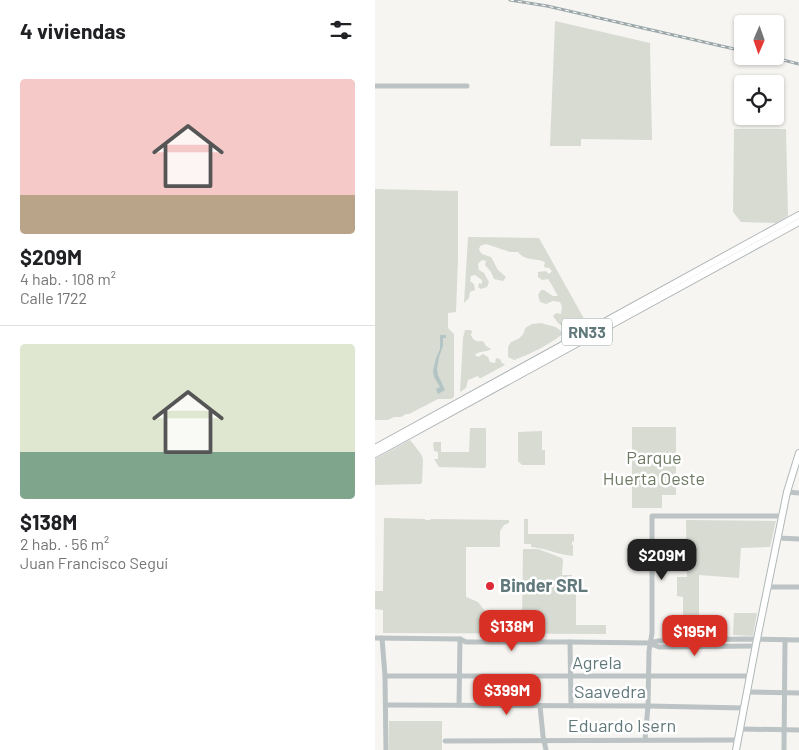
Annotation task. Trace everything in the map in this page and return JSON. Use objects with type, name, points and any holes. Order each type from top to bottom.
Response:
[{"type":"main road","name":"RN33","points":[[375,448],[799,215]]},
{"type":"main road","name":"RN33","points":[[375,454],[799,222]]},
{"type":"main road","points":[[736,750],[787,492],[799,453]]},
{"type":"street","points":[[375,86],[467,86]]},
{"type":"street","points":[[787,492],[799,492]]},
{"type":"street","points":[[645,740],[649,651],[652,634],[652,516],[782,516]]},
{"type":"street","points":[[778,538],[799,539]]},
{"type":"street","points":[[768,586],[799,586]]},
{"type":"street","points":[[375,638],[460,639],[466,642],[650,643],[658,641],[756,643],[799,640]]},
{"type":"street","points":[[382,638],[385,676],[386,750]]},
{"type":"street","points":[[459,705],[460,639]]},
{"type":"street","points":[[784,750],[785,640]]},
{"type":"street","points":[[570,642],[571,706]]},
{"type":"street","name":"Agrela","points":[[385,676],[750,676]]},
{"type":"street","points":[[747,692],[799,692]]},
{"type":"street","name":"Saavedra","points":[[385,705],[744,708]]},
{"type":"street","points":[[541,706],[546,750]]},
{"type":"street","points":[[740,729],[799,730]]},
{"type":"street","name":"Eduardo Isern","points":[[445,741],[738,740]]},
{"type":"green space","points":[[555,21],[650,43],[652,140],[581,139],[581,146],[550,146]]},
{"type":"green space","points":[[734,129],[786,129],[788,216],[776,223],[741,222],[733,212]]},
{"type":"green space","points":[[375,189],[458,191],[456,312],[448,313],[448,328],[454,334],[454,397],[451,399],[438,399],[409,414],[388,420],[375,420]]},
{"type":"green space","points":[[468,237],[539,238],[587,324],[578,329],[576,324],[579,321],[576,318],[572,319],[570,325],[564,327],[553,316],[556,313],[561,314],[562,307],[560,302],[553,301],[546,304],[540,302],[538,295],[541,290],[553,296],[558,296],[548,279],[542,280],[538,277],[538,272],[546,271],[549,274],[552,271],[544,267],[545,262],[523,257],[518,252],[510,252],[486,244],[480,246],[479,250],[482,254],[491,257],[498,270],[506,277],[503,281],[494,279],[485,265],[486,261],[482,260],[478,264],[479,270],[484,273],[489,282],[487,287],[481,289],[478,287],[479,283],[482,284],[482,280],[475,275],[471,276],[470,281],[474,284],[475,290],[470,292],[469,298],[464,303]]},
{"type":"green space","points":[[541,323],[556,327],[563,334],[520,358],[514,360],[508,357],[508,347],[511,342],[522,336],[525,328],[532,324]]},
{"type":"green space","points":[[465,330],[472,331],[471,335],[474,340],[483,341],[491,349],[475,355],[478,357],[483,354],[488,357],[490,362],[495,363],[496,358],[500,359],[505,365],[481,378],[478,376],[468,380],[466,388],[460,392],[463,338]]},
{"type":"green space","name":"Parque Huerta Oeste","points":[[632,427],[676,427],[676,495],[662,495],[662,508],[632,508]]},
{"type":"green space","points":[[470,428],[486,428],[485,468],[439,467],[434,459],[438,459],[438,452],[434,451],[433,443],[441,442],[441,452],[469,452]]},
{"type":"green space","points":[[542,431],[542,450],[545,450],[545,465],[522,465],[518,461],[518,432]]},
{"type":"green space","points":[[410,440],[423,459],[422,483],[375,485],[375,459]]},
{"type":"green space","points":[[384,518],[509,520],[509,523],[504,525],[500,531],[500,547],[466,547],[466,597],[478,602],[496,629],[503,631],[510,626],[510,622],[522,623],[523,549],[538,549],[562,558],[562,575],[572,575],[573,587],[576,587],[576,625],[606,625],[606,634],[383,633],[383,610],[375,609],[375,591],[383,591]]},
{"type":"green space","points":[[524,519],[528,519],[528,534],[574,534],[574,541],[572,542],[573,556],[531,547],[531,544],[524,544]]},
{"type":"green space","points":[[686,520],[776,521],[770,547],[741,548],[739,578],[699,575],[699,635],[683,635],[683,597],[677,596],[677,577],[687,577]]},
{"type":"green space","points":[[734,613],[757,613],[753,636],[733,635]]},
{"type":"green space","points":[[389,721],[442,721],[442,750],[389,750]]},
{"type":"shaded area","points":[[440,335],[446,335],[446,338],[443,338],[443,346],[437,369],[445,390],[438,394],[436,389],[440,387],[433,371],[440,349]]},
{"type":"railway","points":[[510,0],[547,6],[734,49]]},
{"type":"railway","points":[[784,60],[799,64]]},
{"type":"place","name":"Binder SRL","points":[[490,586]]}]
